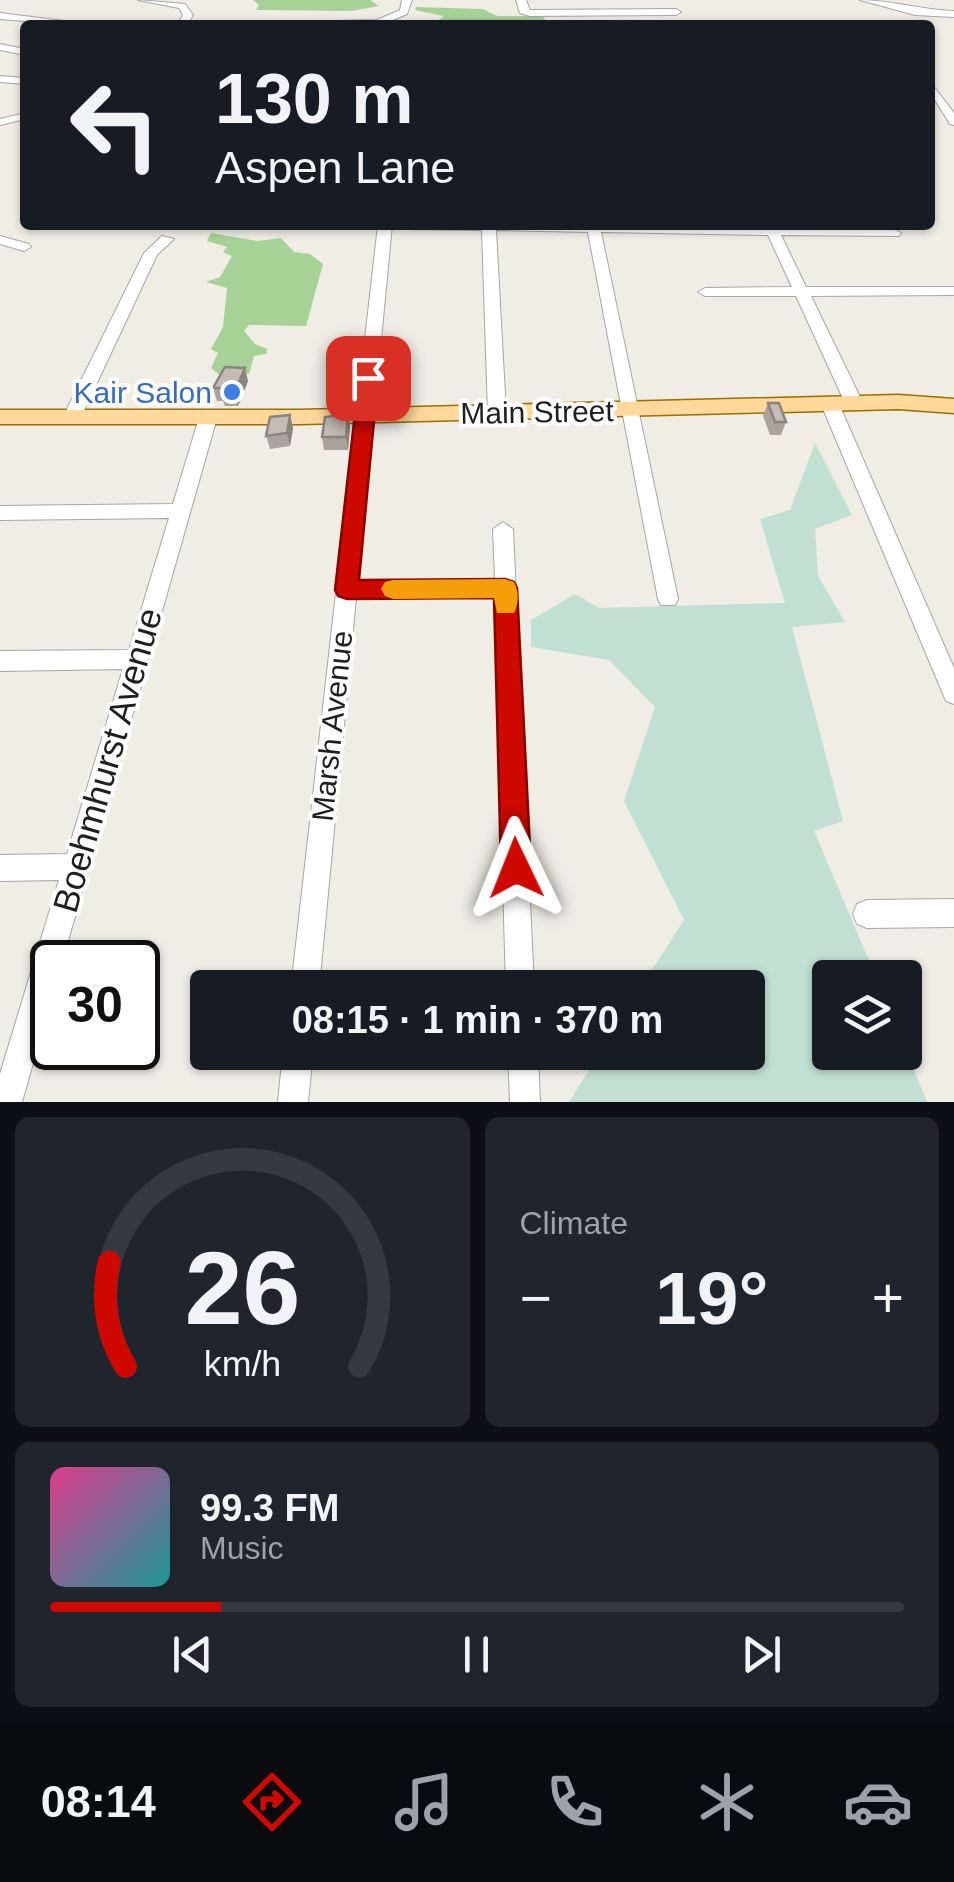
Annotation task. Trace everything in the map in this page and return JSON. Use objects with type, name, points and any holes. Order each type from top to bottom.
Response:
[{"type":"main road","name":"Main Street","points":[[0,417],[364,416],[854,403],[954,406]]},
{"type":"street","points":[[142,0],[182,6],[188,14],[185,20]]},
{"type":"street","points":[[390,20],[404,12],[406,0]]},
{"type":"street","points":[[521,0],[526,12],[680,16],[668,0]]},
{"type":"street","points":[[590,0],[594,13]]},
{"type":"street","points":[[865,0],[915,12],[954,14]]},
{"type":"street","points":[[0,16],[32,20]]},
{"type":"street","points":[[935,95],[954,125]]},
{"type":"street","name":"Marsh Avenue","points":[[307,970],[384,230]]},
{"type":"street","points":[[489,230],[497,412]]},
{"type":"street","points":[[594,230],[668,599]]},
{"type":"street","points":[[782,230],[800,292],[854,403]]},
{"type":"street","points":[[72,417],[151,254],[167,238]]},
{"type":"street","points":[[0,240],[24,247]]},
{"type":"street","points":[[705,292],[954,292]]},
{"type":"street","points":[[830,404],[954,694]]},
{"type":"street","name":"Boehmhurst Avenue","points":[[7,1102],[208,418]]},
{"type":"street","points":[[0,513],[179,512]]},
{"type":"street","points":[[503,529],[519,970]]},
{"type":"street","points":[[347,590],[505,588]]},
{"type":"street","points":[[0,661],[136,659]]},
{"type":"street","points":[[0,868],[75,867]]},
{"type":"street","points":[[867,914],[954,913]]},
{"type":"street","points":[[293,1102],[296,1070]]},
{"type":"street","points":[[523,1070],[524,1102]]},
{"type":"green space","points":[[253,0],[370,0],[379,6],[351,11],[256,10],[259,5]]},
{"type":"green space","points":[[483,9],[497,16],[543,16],[545,20],[439,20],[444,16],[415,10]]},
{"type":"green space","points":[[211,233],[257,241],[281,238],[294,252],[310,254],[323,264],[306,326],[249,325],[244,331],[255,344],[267,349],[266,354],[254,356],[249,374],[222,377],[211,368],[218,353],[211,349],[223,327],[227,288],[206,282],[220,277],[232,256],[223,252],[227,247],[207,241]]},
{"type":"green space","points":[[815,443],[852,515],[815,529],[818,576],[845,622],[792,627],[843,821],[814,831],[869,960],[812,960],[812,1070],[914,1070],[927,1102],[569,1102],[589,1070],[765,1070],[765,970],[652,970],[684,920],[624,801],[655,707],[609,660],[531,647],[531,620],[575,594],[599,608],[785,603],[760,519],[790,510]]},
{"type":"building","points":[[225,367],[245,368],[234,393],[221,393],[223,388],[213,388]]},
{"type":"building","points":[[768,403],[779,403],[786,422],[775,422]]},
{"type":"building","points":[[348,414],[346,437],[322,437],[325,417]]},
{"type":"building","points":[[290,415],[287,433],[266,436],[270,417]]},
{"type":"slow traffic","points":[[393,589],[505,588],[506,606]]},
{"type":"place","name":"Kair Salon","points":[[232,392]]},
{"type":"route","points":[[368,378],[347,590],[505,588],[516,868]]}]
